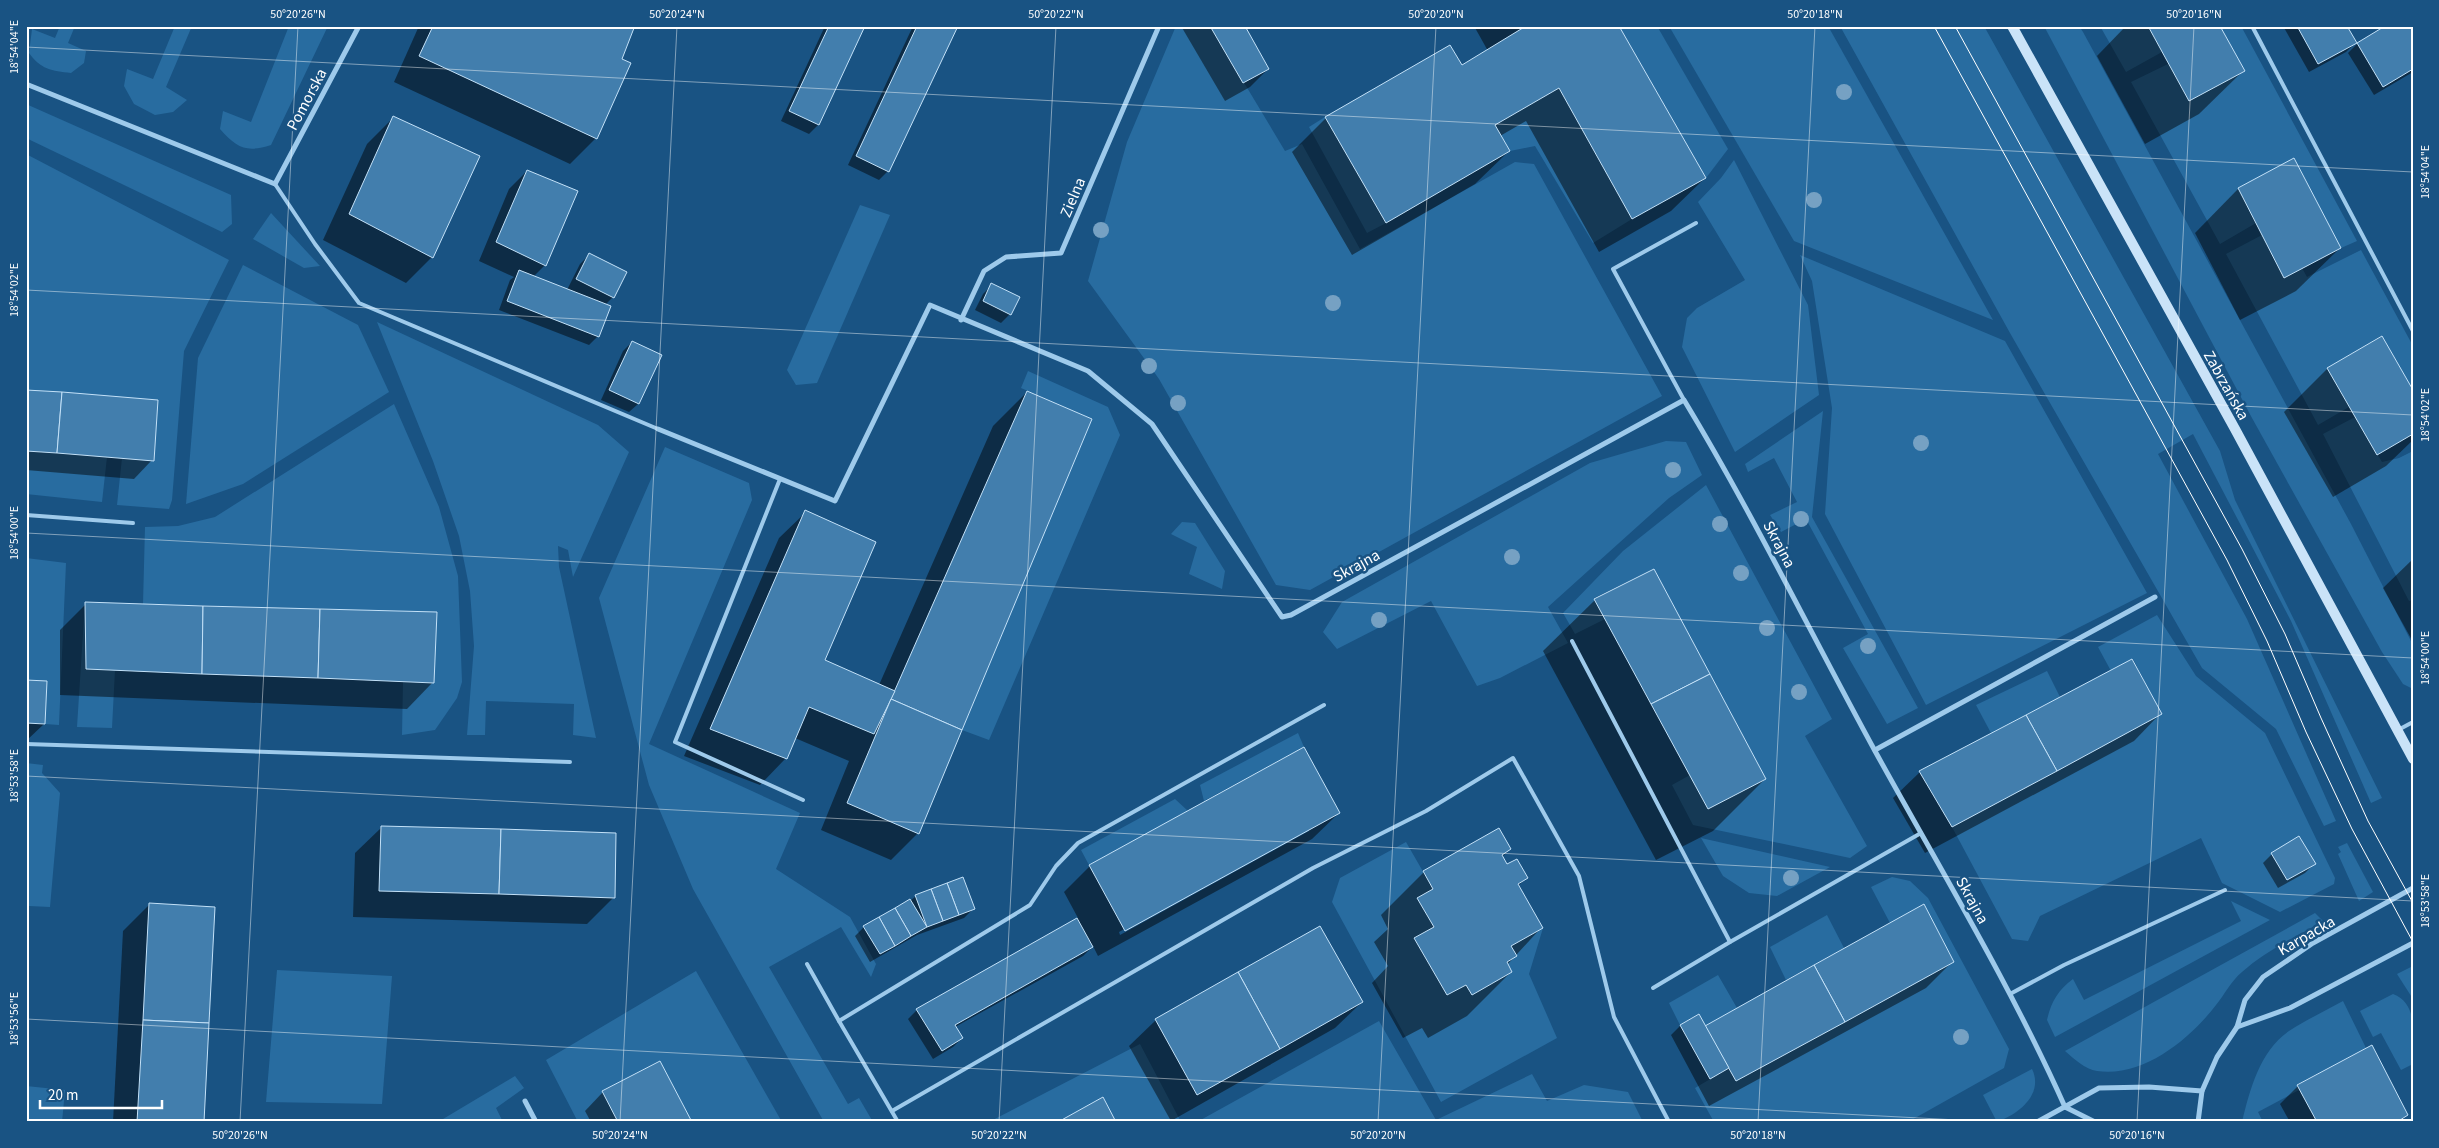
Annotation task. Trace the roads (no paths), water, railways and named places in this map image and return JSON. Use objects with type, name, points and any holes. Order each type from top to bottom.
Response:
[{"type":"main road","name":"Zabrzańska","points":[[2012,26],[2413,760]]},
{"type":"street","name":"Pomorska","points":[[275,184],[359,26]]},
{"type":"street","name":"Zielna","points":[[961,320],[984,271],[1006,256],[1061,253],[1159,26]]},
{"type":"street","points":[[26,84],[275,184]]},
{"type":"street","points":[[658,429],[835,501],[930,305],[961,320]]},
{"type":"street","name":"Skrajna","points":[[961,320],[1088,371],[1152,424],[1282,617],[1291,615],[1684,400],[1725,468],[1875,750],[2010,994],[2064,1107]]},
{"type":"street","points":[[1875,750],[2155,597]]},
{"type":"street","name":"Karpacka","points":[[2198,1122],[2202,1091],[2217,1057],[2237,1027],[2245,1000],[2263,977],[2313,943],[2413,888]]},
{"type":"street","points":[[2237,1027],[2290,1008],[2413,943]]},
{"type":"street","points":[[2038,1122],[2099,1088],[2149,1087],[2202,1091]]},
{"type":"street","points":[[525,1101],[536,1122]]},
{"type":"street","points":[[2064,1107],[2095,1122]]},
{"type":"lane","points":[[2252,26],[2413,331]]},
{"type":"lane","points":[[275,184],[315,244],[359,303],[658,429]]},
{"type":"lane","points":[[1684,400],[1613,269],[1696,223]]},
{"type":"lane","points":[[780,478],[675,742],[803,800]]},
{"type":"lane","points":[[26,515],[133,523]]},
{"type":"lane","points":[[1572,641],[1730,942]]},
{"type":"lane","points":[[839,1021],[1030,905],[1056,866],[1078,843],[1324,705]]},
{"type":"lane","points":[[2398,730],[2413,722]]},
{"type":"lane","points":[[26,744],[570,762]]},
{"type":"lane","points":[[892,1111],[1313,868],[1426,811],[1513,758],[1579,876],[1614,1017],[1669,1122]]},
{"type":"lane","points":[[1653,988],[1921,833]]},
{"type":"lane","points":[[2010,994],[2064,965],[2226,890]]},
{"type":"lane","points":[[807,964],[898,1122]]},
{"type":"tram line","points":[[1934,26],[2227,560],[2267,641],[2306,732],[2352,829],[2413,942]]},
{"type":"tram line","points":[[1955,26],[2242,549],[2285,634],[2368,821],[2413,903]]}]
